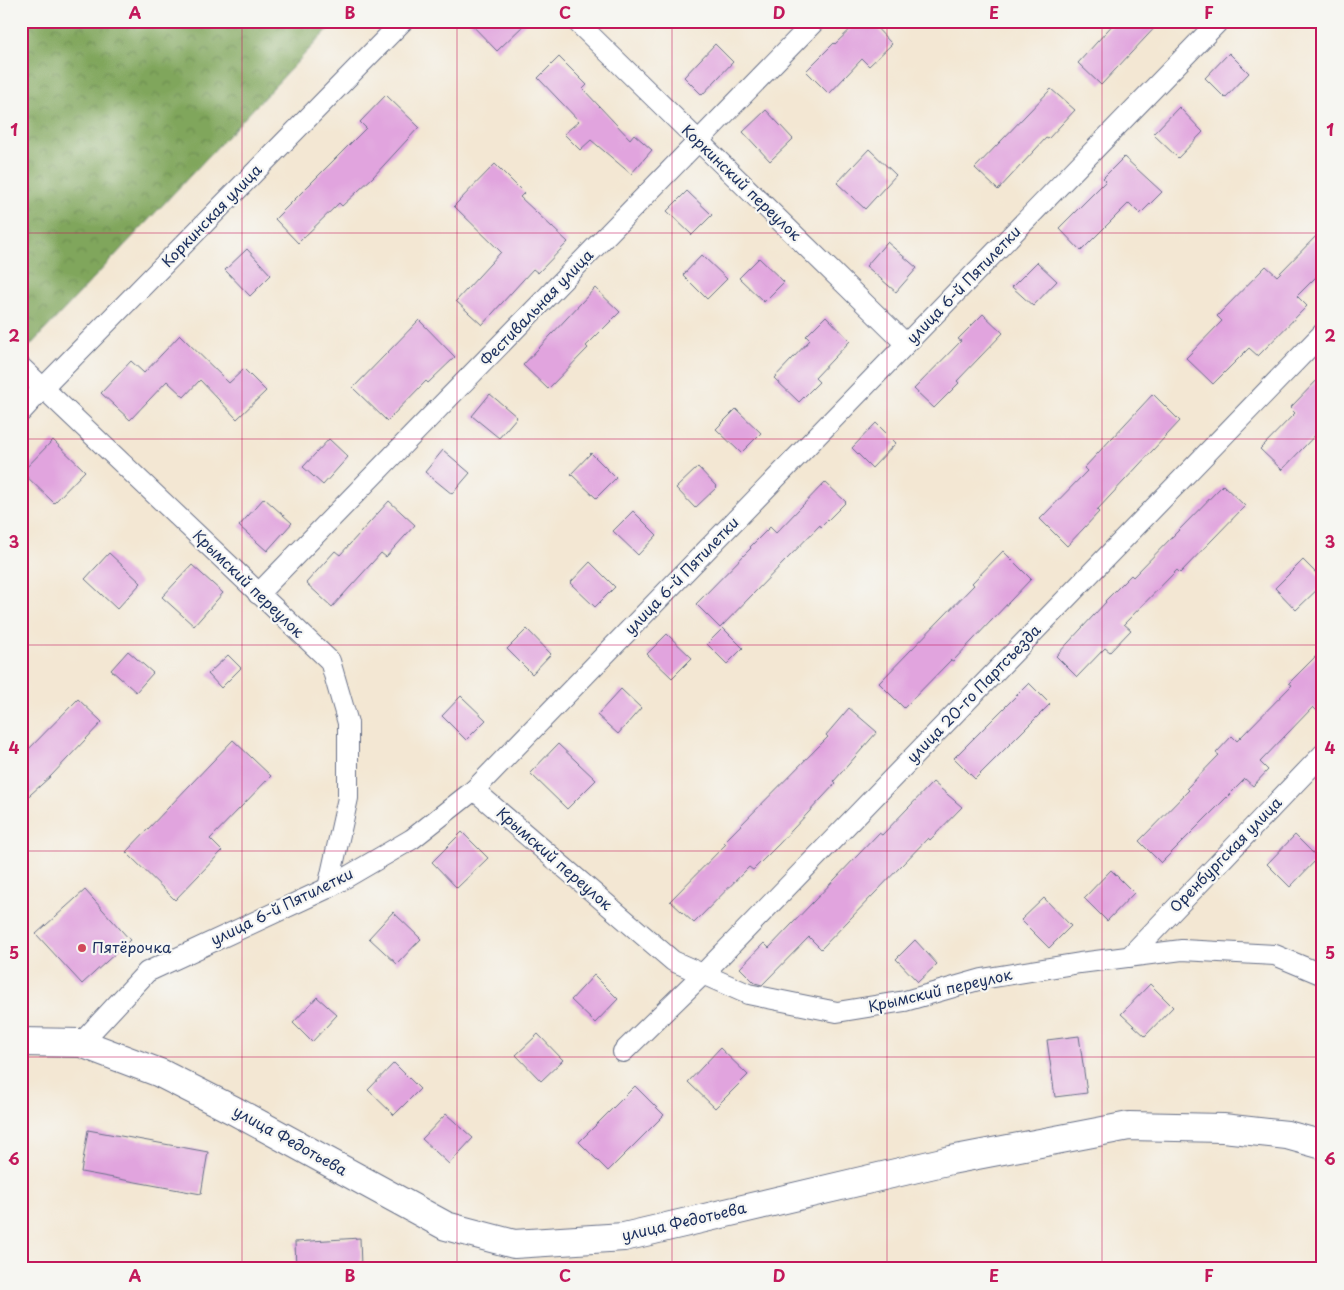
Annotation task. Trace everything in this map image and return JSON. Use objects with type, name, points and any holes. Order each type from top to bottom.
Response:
[{"type":"main road","name":"улица Федотьева","points":[[21,1042],[81,1043],[168,1077],[234,1110],[446,1226],[514,1244],[624,1237],[950,1160],[1129,1126],[1222,1128],[1287,1135],[1323,1145]]},
{"type":"street","name":"Коркинская улица","points":[[21,412],[403,21]]},
{"type":"street","name":"Коркинский переулок","points":[[576,21],[906,344]]},
{"type":"street","name":"Фестивальная улица","points":[[258,594],[815,21]]},
{"type":"street","name":"улица 6-й Пятилетки","points":[[81,1043],[147,972],[328,888],[412,839],[474,790],[1219,21]]},
{"type":"street","name":"улица 20-го Партсъезда","points":[[623,1052],[703,974],[1323,333]]},
{"type":"street","name":"Крымский переулок","points":[[21,367],[330,662],[348,723],[348,798],[328,888]]},
{"type":"street","name":"Оренбургская улица","points":[[1129,957],[1323,754]]},
{"type":"street","name":"Крымский переулок","points":[[474,790],[673,961],[748,994],[837,1012],[905,1001],[982,979],[1182,950],[1275,955],[1323,975]]},
{"type":"green space","points":[[21,21],[336,21],[26,350],[21,346]]},
{"type":"building","points":[[468,21],[528,21],[497,51]]},
{"type":"building","points":[[859,21],[870,21],[892,44],[869,66],[862,59],[829,94],[806,71]]},
{"type":"building","points":[[1116,21],[1161,21],[1101,85],[1078,63]]},
{"type":"building","points":[[715,44],[733,62],[702,95],[684,77]]},
{"type":"building","points":[[1229,53],[1249,73],[1225,98],[1205,78]]},
{"type":"building","points":[[559,57],[587,85],[583,89],[630,139],[634,134],[652,150],[631,174],[591,140],[580,150],[564,134],[579,121],[538,78]]},
{"type":"building","points":[[1051,89],[1075,110],[998,190],[975,168]]},
{"type":"building","points":[[386,95],[419,127],[373,177],[342,206],[339,203],[298,243],[275,219],[366,128],[360,122]]},
{"type":"building","points":[[1179,107],[1203,132],[1178,158],[1153,134]]},
{"type":"building","points":[[766,110],[793,139],[770,161],[743,132]]},
{"type":"building","points":[[869,149],[896,175],[865,209],[837,183]]},
{"type":"building","points":[[1124,157],[1162,192],[1140,214],[1129,203],[1081,251],[1059,228],[1106,181],[1103,178]]},
{"type":"building","points":[[495,164],[524,193],[520,197],[568,242],[538,273],[533,269],[482,325],[456,301],[501,252],[454,206]]},
{"type":"building","points":[[687,191],[712,215],[692,235],[667,211]]},
{"type":"building","points":[[1323,229],[1323,270],[1297,296],[1307,306],[1258,356],[1249,348],[1213,384],[1186,358],[1222,321],[1217,316],[1266,266],[1277,276]]},
{"type":"building","points":[[887,242],[917,268],[896,292],[866,266]]},
{"type":"building","points":[[247,249],[271,275],[250,296],[225,270]]},
{"type":"building","points":[[702,255],[727,279],[707,299],[683,275]]},
{"type":"building","points":[[759,258],[784,282],[764,302],[739,278]]},
{"type":"building","points":[[1037,262],[1057,281],[1033,306],[1012,287]]},
{"type":"building","points":[[595,288],[620,312],[586,346],[588,348],[548,389],[523,365]]},
{"type":"building","points":[[983,314],[1003,333],[934,408],[914,389],[961,341],[958,339]]},
{"type":"building","points":[[826,316],[850,341],[815,378],[819,382],[799,402],[774,378],[810,340],[806,336]]},
{"type":"building","points":[[419,320],[455,357],[428,383],[426,381],[387,421],[353,388]]},
{"type":"building","points":[[180,335],[229,383],[244,369],[266,391],[237,419],[200,380],[184,397],[167,381],[130,420],[101,393],[131,361],[144,373]]},
{"type":"building","points":[[1323,374],[1323,427],[1282,470],[1260,449],[1295,413],[1290,408]]},
{"type":"building","points":[[490,394],[517,417],[499,438],[472,416]]},
{"type":"building","points":[[1153,394],[1180,421],[1097,510],[1099,512],[1067,546],[1040,519],[1087,471],[1084,468]]},
{"type":"building","points":[[736,409],[761,433],[741,453],[716,429]]},
{"type":"building","points":[[876,423],[896,443],[872,468],[852,448]]},
{"type":"building","points":[[329,439],[348,457],[323,485],[303,467]]},
{"type":"building","points":[[53,440],[85,471],[54,503],[22,472]]},
{"type":"building","points":[[443,450],[470,473],[452,494],[425,472]]},
{"type":"building","points":[[591,453],[616,478],[596,498],[571,474]]},
{"type":"building","points":[[698,467],[717,487],[695,508],[676,488]]},
{"type":"building","points":[[825,482],[846,502],[821,527],[820,525],[720,628],[696,604],[770,527],[776,533]]},
{"type":"building","points":[[1223,485],[1245,506],[1180,573],[1177,570],[1124,624],[1131,630],[1110,652],[1105,648],[1077,677],[1056,656],[1105,601],[1131,575],[1133,577]]},
{"type":"building","points":[[264,498],[292,523],[267,551],[239,526]]},
{"type":"building","points":[[389,501],[415,525],[386,557],[381,553],[332,607],[306,583],[335,551],[340,555]]},
{"type":"building","points":[[633,511],[657,535],[638,555],[613,531]]},
{"type":"building","points":[[1003,551],[1031,579],[953,661],[951,660],[904,708],[879,683],[974,585],[972,583]]},
{"type":"building","points":[[109,553],[141,583],[117,609],[85,579]]},
{"type":"building","points":[[1303,560],[1323,580],[1323,584],[1296,610],[1275,588]]},
{"type":"building","points":[[590,562],[615,587],[595,607],[570,583]]},
{"type":"building","points":[[192,565],[223,593],[194,626],[162,597]]},
{"type":"building","points":[[723,628],[743,648],[727,664],[707,644]]},
{"type":"building","points":[[527,629],[551,654],[532,674],[507,649]]},
{"type":"building","points":[[667,634],[692,658],[672,678],[647,654]]},
{"type":"building","points":[[1323,649],[1323,717],[1313,707],[1260,762],[1268,770],[1253,786],[1245,779],[1161,863],[1139,841],[1189,790],[1187,788],[1219,755],[1216,753],[1232,736],[1237,741],[1292,685],[1289,683]]},
{"type":"building","points":[[128,651],[153,673],[136,692],[111,670]]},
{"type":"building","points":[[228,655],[241,668],[221,688],[208,674]]},
{"type":"building","points":[[1029,683],[1050,704],[975,779],[954,758]]},
{"type":"building","points":[[621,689],[641,708],[618,734],[597,715]]},
{"type":"building","points":[[461,696],[486,720],[466,740],[442,716]]},
{"type":"building","points":[[78,699],[102,722],[51,776],[21,803],[21,757]]},
{"type":"building","points":[[849,708],[877,732],[834,781],[836,783],[779,844],[753,870],[749,867],[694,923],[670,901],[726,844],[724,842],[828,737],[826,735]]},
{"type":"building","points":[[233,740],[271,776],[210,839],[222,851],[175,900],[126,852]]},
{"type":"building","points":[[558,744],[596,780],[567,809],[530,773]]},
{"type":"building","points":[[933,782],[962,807],[930,840],[928,838],[821,949],[809,937],[762,985],[755,983],[740,968],[764,943],[769,948],[879,833],[882,835]]},
{"type":"building","points":[[462,832],[488,858],[457,888],[432,862]]},
{"type":"building","points":[[1295,835],[1318,858],[1290,887],[1267,864]]},
{"type":"building","points":[[1111,870],[1134,893],[1107,921],[1084,898]]},
{"type":"building","points":[[85,890],[130,940],[82,984],[36,934]]},
{"type":"building","points":[[1044,898],[1071,926],[1049,948],[1021,920]]},
{"type":"building","points":[[393,912],[421,939],[397,964],[369,938]]},
{"type":"building","points":[[915,940],[937,964],[918,982],[896,959]]},
{"type":"building","points":[[594,975],[618,999],[595,1023],[571,1000]]},
{"type":"building","points":[[1150,984],[1173,1007],[1145,1036],[1121,1014]]},
{"type":"building","points":[[317,997],[337,1015],[312,1042],[293,1023]]},
{"type":"building","points":[[538,1034],[563,1060],[541,1081],[516,1055]]},
{"type":"building","points":[[1079,1036],[1087,1093],[1055,1097],[1047,1040]]},
{"type":"building","points":[[720,1048],[748,1075],[715,1108],[688,1082]]},
{"type":"building","points":[[394,1063],[420,1089],[394,1115],[368,1090]]},
{"type":"building","points":[[635,1086],[664,1115],[608,1171],[579,1142]]},
{"type":"building","points":[[446,1114],[473,1138],[449,1164],[422,1139]]},
{"type":"building","points":[[88,1130],[208,1152],[201,1194],[81,1172]]},
{"type":"building","points":[[360,1238],[361,1267],[296,1269],[295,1242]]},
{"type":"place","name":"Пятёрочка","points":[[82,948]]}]
